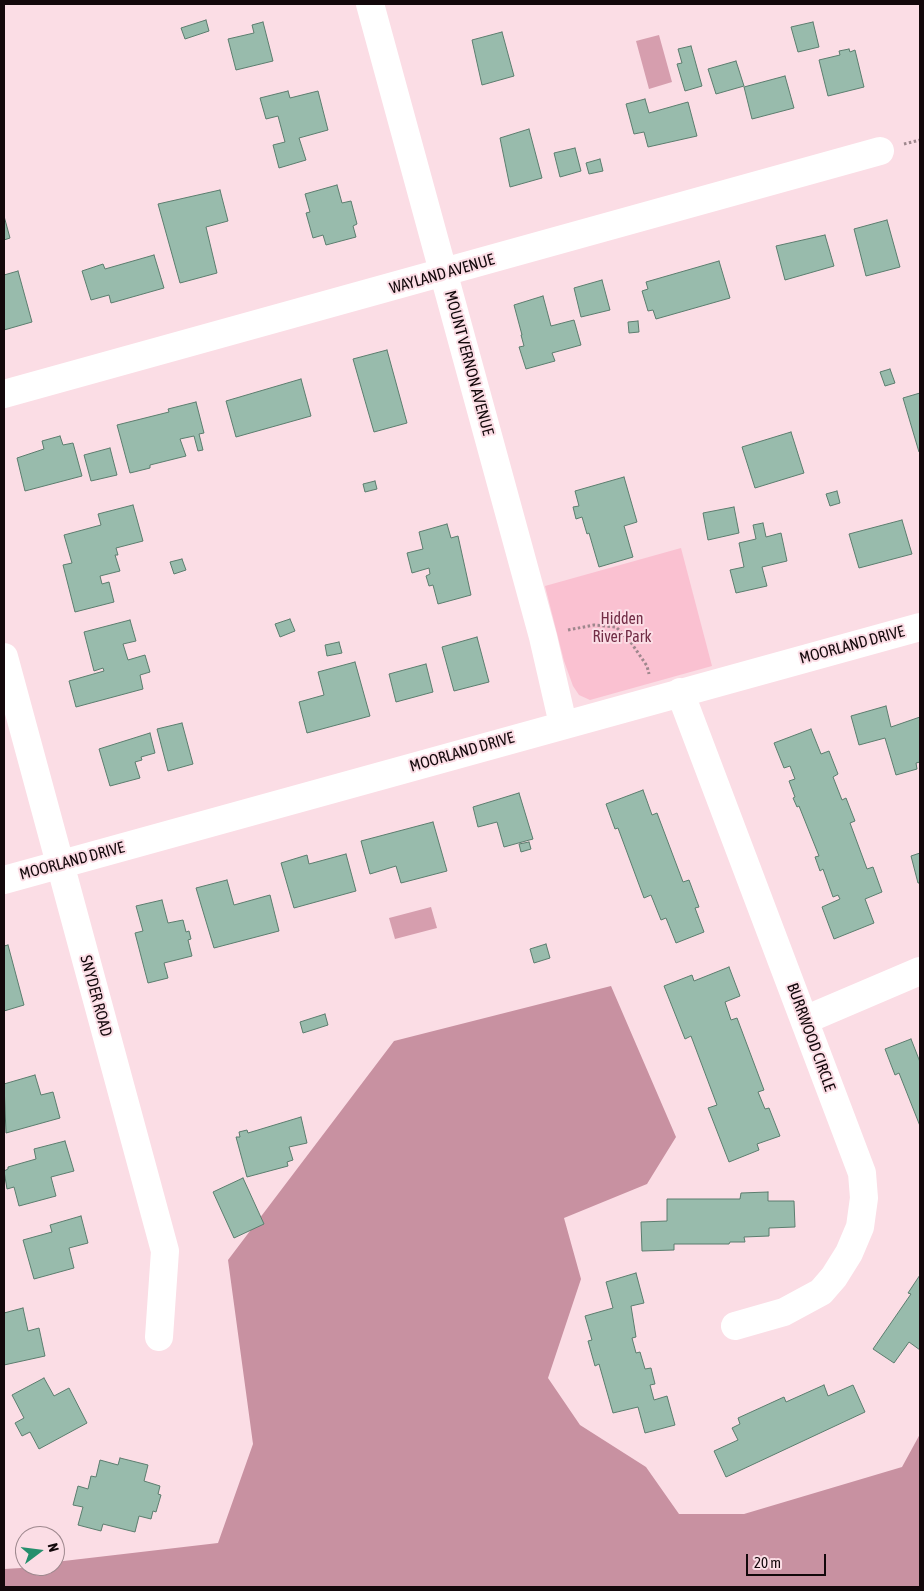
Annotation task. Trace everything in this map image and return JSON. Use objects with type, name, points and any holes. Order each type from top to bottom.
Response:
[{"type":"street","name":"MOUNT VERNON AVENUE","points":[[370,4],[543,637],[563,724]]},
{"type":"street","name":"WAYLAND AVENUE","points":[[4,394],[880,151]]},
{"type":"street","name":"MOORLAND DRIVE","points":[[4,880],[563,724],[920,627]]},
{"type":"street","name":"SNYDER ROAD","points":[[4,657],[165,1251],[159,1337]]},
{"type":"street","name":"BURRWOOD CIRCLE","points":[[668,695],[806,1020],[862,1173],[864,1198],[860,1227],[844,1261],[821,1292],[784,1312],[736,1326]]},
{"type":"street","points":[[806,1020],[920,971]]},
{"type":"path","points":[[543,637],[594,625],[616,627],[630,641],[668,695]]},
{"type":"green space","name":"Hidden River Park","points":[[681,548],[712,666],[590,700],[579,695],[573,686],[564,661],[545,586]]},
{"type":"shaded area","points":[[659,35],[672,82],[649,89],[636,41]]},
{"type":"shaded area","points":[[431,907],[437,928],[395,939],[389,918]]},
{"type":"shaded area","points":[[611,986],[676,1137],[647,1184],[564,1218],[581,1279],[548,1378],[580,1425],[646,1467],[679,1514],[744,1514],[902,1467],[920,1434],[920,1587],[4,1587],[4,1569],[15,1568],[15,1576],[65,1576],[65,1561],[218,1543],[253,1444],[228,1260],[394,1041]]},
{"type":"building","points":[[206,20],[209,31],[185,39],[181,28]]},
{"type":"building","points":[[263,22],[273,61],[236,70],[228,39],[254,33],[252,25]]},
{"type":"building","points":[[813,22],[819,47],[798,52],[791,27]]},
{"type":"building","points":[[502,32],[514,76],[482,85],[472,40]]},
{"type":"building","points":[[691,46],[702,86],[685,91],[677,64],[682,63],[678,49]]},
{"type":"building","points":[[849,49],[850,52],[855,50],[864,87],[828,96],[819,60],[840,55],[839,51]]},
{"type":"building","points":[[736,61],[744,86],[716,94],[708,69]]},
{"type":"building","points":[[785,76],[794,108],[752,119],[744,87]]},
{"type":"building","points":[[288,91],[290,98],[318,91],[328,130],[299,138],[306,160],[279,168],[273,145],[285,142],[278,116],[266,119],[260,98]]},
{"type":"building","points":[[645,99],[649,113],[688,102],[697,136],[648,147],[644,132],[634,134],[626,104]]},
{"type":"building","points":[[529,129],[542,178],[510,187],[500,138]]},
{"type":"building","points":[[575,148],[581,171],[560,177],[554,153]]},
{"type":"building","points":[[600,159],[603,171],[589,174],[586,163]]},
{"type":"building","points":[[337,185],[342,203],[351,201],[357,224],[353,226],[356,237],[326,245],[323,235],[313,238],[306,213],[310,212],[305,194]]},
{"type":"building","points":[[220,190],[228,221],[206,227],[217,273],[180,283],[158,204]]},
{"type":"building","points":[[4,216],[10,238],[4,240]]},
{"type":"building","points":[[887,220],[900,267],[866,276],[854,229]]},
{"type":"building","points":[[825,235],[834,266],[785,280],[776,246]]},
{"type":"building","points":[[154,255],[164,288],[111,303],[109,295],[91,300],[82,271],[103,264],[105,269]]},
{"type":"building","points":[[719,261],[730,298],[656,319],[653,310],[648,311],[642,291],[648,289],[646,282]]},
{"type":"building","points":[[18,271],[32,322],[4,330],[4,275]]},
{"type":"building","points":[[602,280],[610,310],[581,317],[574,288]]},
{"type":"building","points":[[543,296],[551,326],[574,320],[581,345],[552,353],[555,361],[526,369],[519,347],[524,346],[514,305]]},
{"type":"building","points":[[638,321],[639,332],[629,333],[628,322]]},
{"type":"building","points":[[387,350],[407,423],[374,432],[353,359]]},
{"type":"building","points":[[890,369],[895,383],[885,386],[880,372]]},
{"type":"building","points":[[301,379],[311,416],[236,437],[226,401]]},
{"type":"building","points":[[920,393],[920,452],[919,452],[903,398]]},
{"type":"building","points":[[196,402],[204,433],[199,434],[203,450],[198,451],[194,436],[180,439],[186,456],[150,465],[150,468],[130,473],[117,425],[169,412],[168,409]]},
{"type":"building","points":[[791,432],[804,473],[755,488],[742,447]]},
{"type":"building","points":[[60,436],[63,445],[73,443],[82,476],[25,491],[17,458],[44,449],[42,441]]},
{"type":"building","points":[[110,448],[117,475],[91,481],[84,455]]},
{"type":"building","points":[[624,477],[637,522],[624,526],[633,557],[599,567],[582,517],[576,519],[573,507],[579,506],[575,491]]},
{"type":"building","points":[[375,481],[377,489],[365,492],[363,484]]},
{"type":"building","points":[[837,491],[840,503],[830,506],[826,494]]},
{"type":"building","points":[[133,505],[143,541],[116,548],[118,555],[115,555],[120,571],[100,576],[102,584],[109,582],[114,602],[75,612],[63,565],[72,563],[64,535],[101,525],[98,514]]},
{"type":"building","points":[[734,507],[739,533],[708,540],[703,513]]},
{"type":"building","points":[[902,520],[912,554],[859,568],[849,534]]},
{"type":"building","points":[[763,523],[766,537],[781,533],[787,561],[762,567],[767,586],[736,593],[730,570],[744,567],[739,543],[756,539],[753,525]]},
{"type":"building","points":[[447,524],[451,538],[458,536],[471,595],[438,604],[433,585],[429,586],[426,576],[430,574],[429,568],[412,573],[407,553],[423,549],[419,532]]},
{"type":"building","points":[[182,559],[186,570],[174,574],[170,562]]},
{"type":"building","points":[[290,619],[295,631],[280,637],[275,624]]},
{"type":"building","points":[[130,620],[136,641],[123,644],[128,660],[145,655],[150,672],[140,675],[143,689],[76,707],[69,681],[104,671],[103,668],[94,671],[84,632]]},
{"type":"building","points":[[477,637],[489,682],[454,691],[442,647]]},
{"type":"building","points":[[339,642],[342,653],[327,656],[325,645]]},
{"type":"building","points":[[355,662],[370,716],[307,733],[299,702],[324,695],[318,672]]},
{"type":"building","points":[[426,664],[433,692],[396,702],[389,674]]},
{"type":"building","points":[[886,706],[891,727],[920,717],[920,762],[916,763],[917,769],[896,775],[885,738],[859,745],[851,716]]},
{"type":"building","points":[[182,723],[193,764],[168,771],[157,729]]},
{"type":"building","points":[[811,729],[821,754],[829,751],[838,774],[833,777],[842,800],[846,798],[855,821],[850,823],[867,869],[873,867],[882,892],[865,899],[874,923],[834,939],[822,907],[840,899],[838,895],[833,897],[823,869],[820,871],[815,857],[819,856],[799,806],[797,807],[793,798],[795,797],[789,781],[795,779],[790,766],[784,768],[774,743]]},
{"type":"building","points":[[150,733],[155,753],[141,757],[142,760],[135,762],[140,778],[110,786],[99,749]]},
{"type":"building","points":[[643,790],[652,815],[657,813],[683,882],[689,880],[699,907],[695,908],[704,932],[676,943],[666,918],[661,920],[651,895],[644,898],[618,828],[615,829],[606,804]]},
{"type":"building","points":[[519,793],[533,839],[504,847],[497,822],[478,827],[473,807]]},
{"type":"building","points":[[433,822],[447,871],[401,883],[396,866],[370,874],[361,841]]},
{"type":"building","points":[[529,842],[531,849],[521,852],[519,844]]},
{"type":"building","points":[[920,853],[920,883],[918,883],[911,856]]},
{"type":"building","points":[[346,854],[356,891],[294,908],[281,863],[307,855],[309,864]]},
{"type":"building","points":[[227,880],[234,905],[270,895],[279,931],[214,948],[196,888]]},
{"type":"building","points":[[162,900],[168,923],[183,920],[186,932],[189,931],[191,939],[188,940],[192,956],[164,963],[168,978],[148,983],[135,933],[143,931],[136,906]]},
{"type":"building","points":[[546,944],[550,958],[534,963],[530,949]]},
{"type":"building","points":[[8,945],[24,1005],[4,1011],[4,946]]},
{"type":"building","points":[[729,967],[740,996],[725,1002],[731,1020],[737,1018],[764,1090],[758,1092],[765,1109],[769,1108],[780,1136],[757,1144],[759,1150],[729,1162],[708,1108],[717,1105],[691,1036],[685,1039],[664,986],[692,975],[694,981]]},
{"type":"building","points":[[325,1014],[328,1025],[303,1033],[300,1022]]},
{"type":"building","points":[[911,1039],[920,1062],[920,1126],[899,1073],[895,1075],[885,1049]]},
{"type":"building","points":[[35,1075],[41,1095],[53,1092],[60,1118],[6,1133],[4,1084]]},
{"type":"building","points":[[301,1117],[307,1143],[289,1147],[293,1160],[287,1162],[288,1166],[247,1177],[236,1137],[240,1137],[239,1132],[247,1130],[248,1133]]},
{"type":"building","points":[[65,1141],[74,1171],[51,1177],[56,1196],[19,1206],[14,1187],[7,1189],[4,1171],[8,1167],[36,1159],[34,1149]]},
{"type":"building","points":[[243,1178],[264,1224],[234,1238],[213,1192]]},
{"type":"building","points":[[768,1192],[768,1201],[794,1201],[795,1227],[769,1228],[769,1236],[744,1237],[745,1242],[730,1242],[729,1244],[674,1244],[674,1250],[642,1251],[641,1222],[667,1221],[667,1199],[740,1199],[741,1193]]},
{"type":"building","points":[[81,1216],[88,1243],[69,1248],[74,1268],[34,1279],[23,1240],[52,1232],[50,1225]]},
{"type":"building","points":[[636,1273],[644,1303],[631,1306],[636,1337],[632,1338],[636,1353],[640,1352],[645,1369],[651,1368],[655,1384],[650,1385],[654,1400],[667,1396],[675,1425],[645,1433],[638,1407],[613,1413],[599,1364],[595,1366],[588,1341],[592,1340],[585,1316],[613,1308],[606,1282]]},
{"type":"building","points":[[920,1275],[920,1350],[909,1342],[894,1363],[873,1349],[911,1294],[908,1293]]},
{"type":"building","points":[[23,1308],[28,1331],[39,1328],[45,1356],[4,1365],[4,1313]]},
{"type":"building","points":[[44,1378],[54,1396],[69,1388],[87,1423],[39,1449],[30,1432],[22,1436],[15,1423],[24,1418],[12,1395]]},
{"type":"building","points":[[824,1385],[828,1396],[853,1385],[865,1412],[726,1477],[714,1451],[738,1440],[732,1428],[740,1424],[738,1418],[784,1397],[786,1402]]},
{"type":"building","points":[[120,1458],[148,1465],[144,1481],[160,1486],[158,1494],[161,1495],[156,1512],[153,1511],[151,1519],[139,1516],[135,1532],[103,1524],[101,1531],[78,1525],[83,1507],[73,1505],[78,1486],[88,1489],[91,1476],[96,1477],[100,1460],[118,1465]]}]
